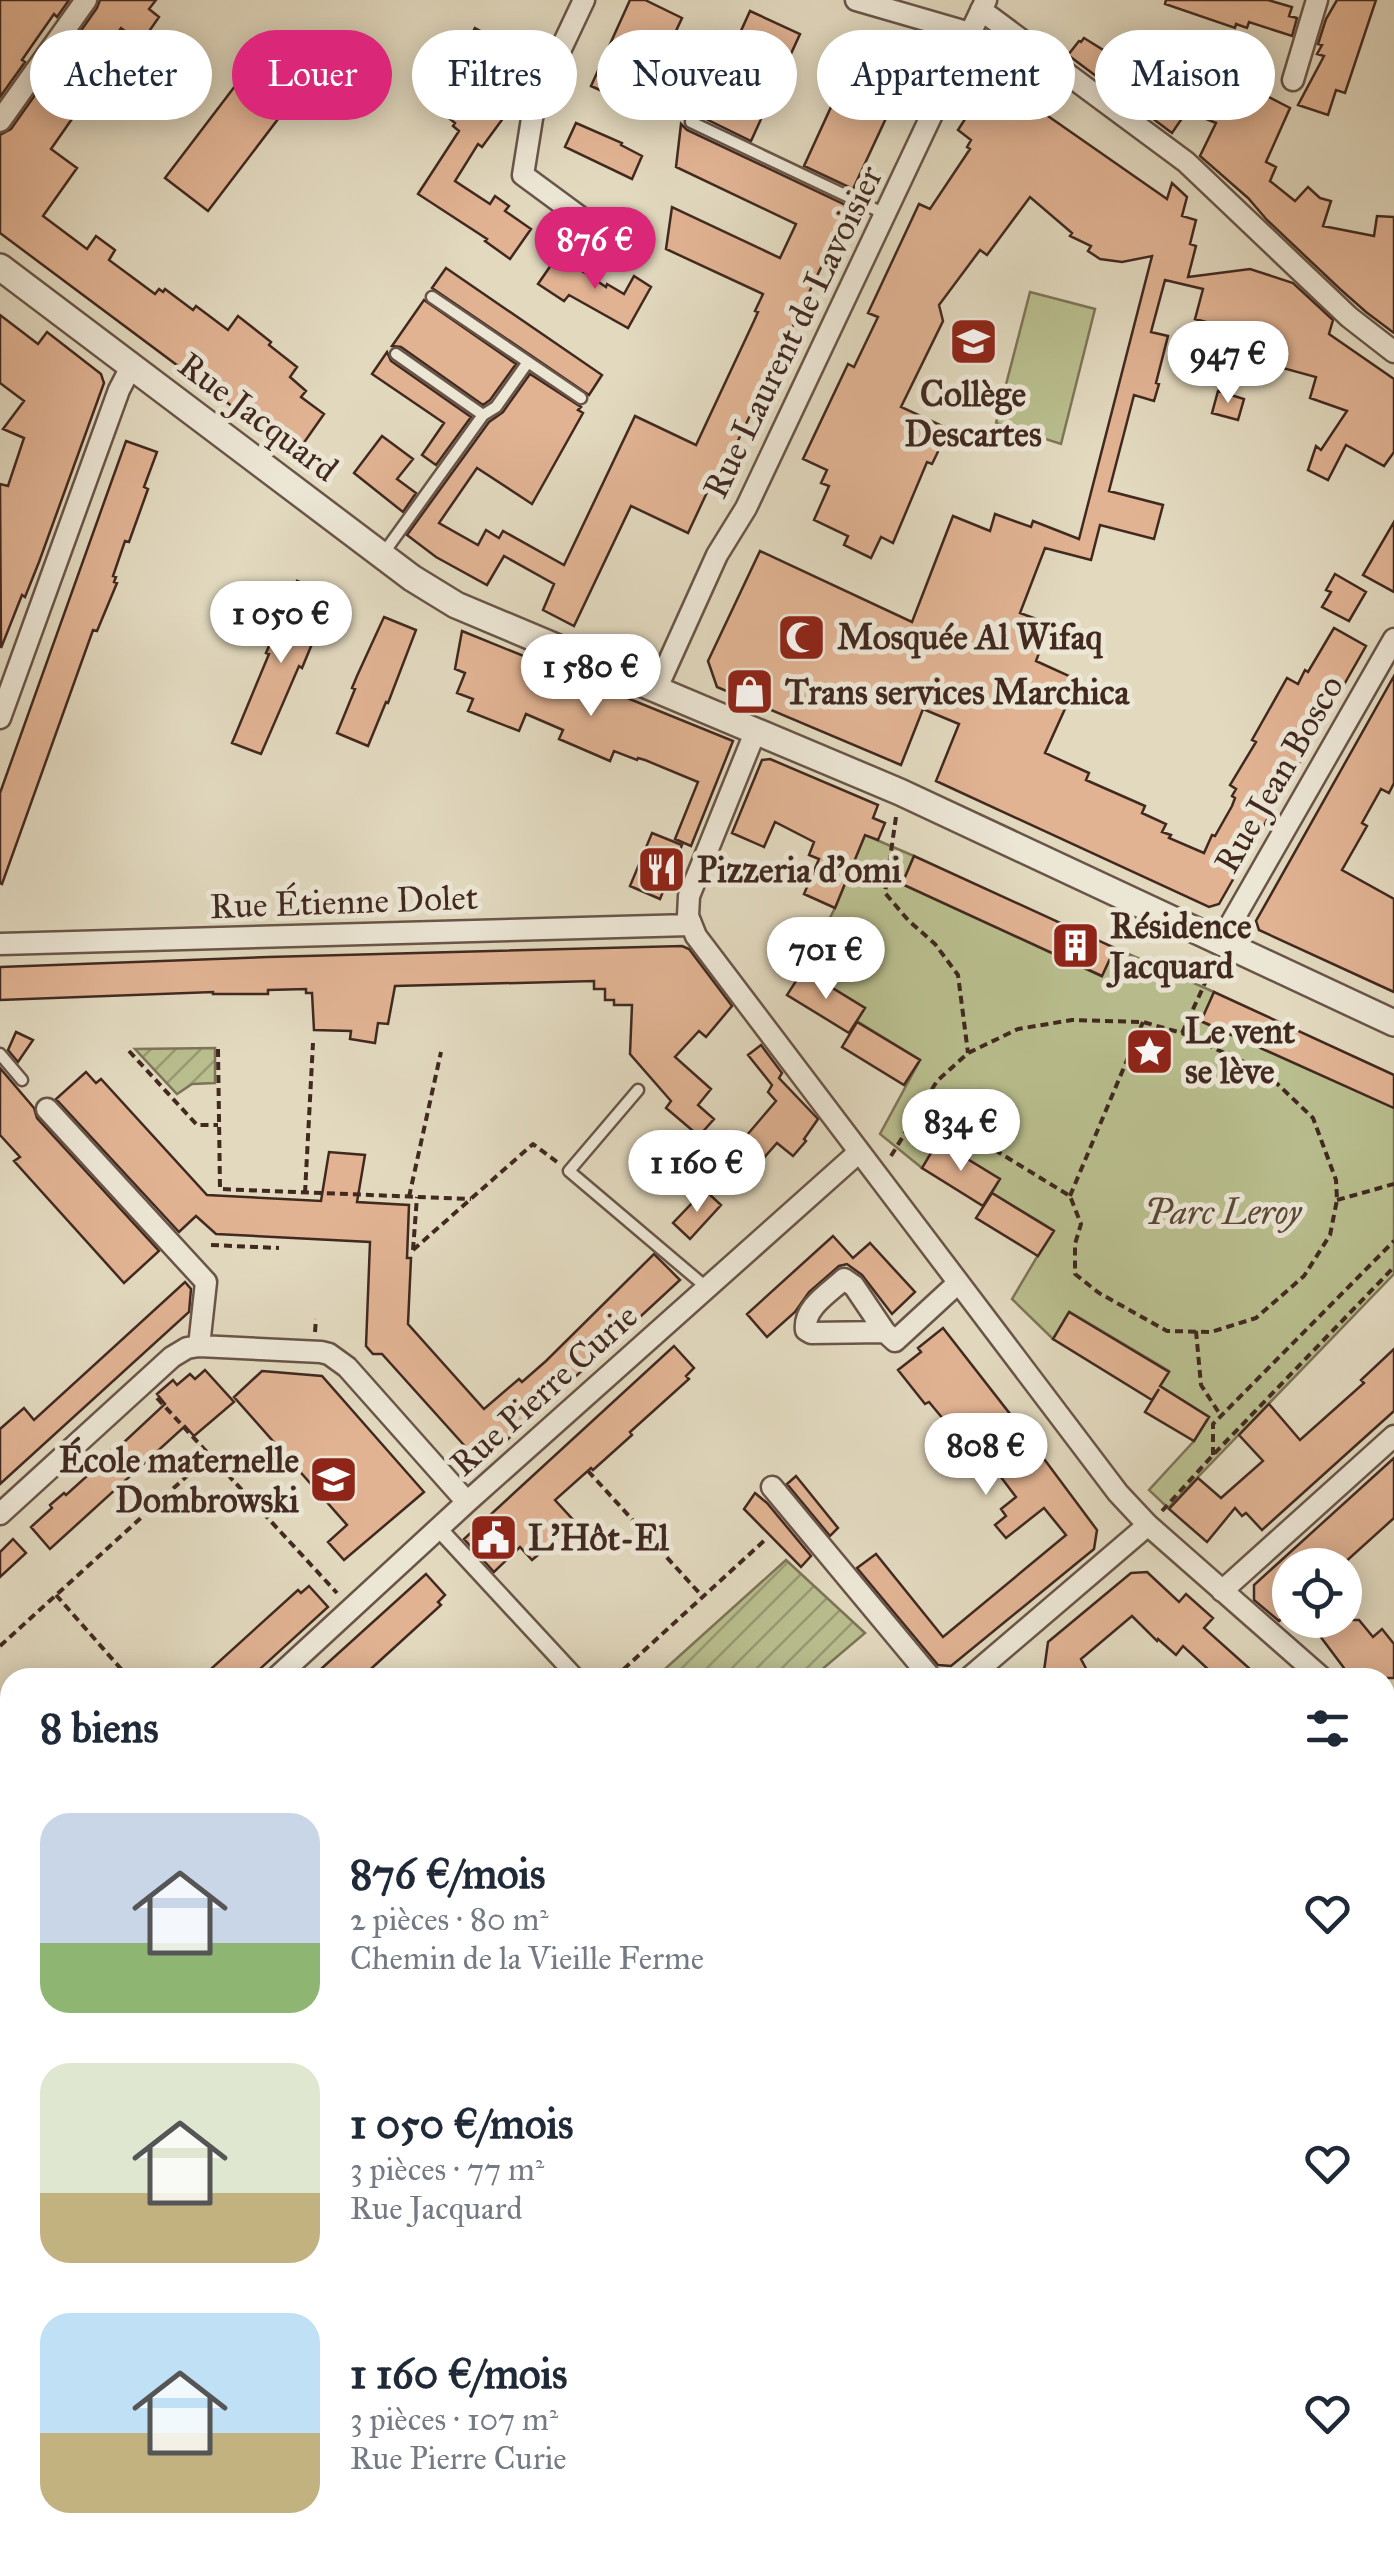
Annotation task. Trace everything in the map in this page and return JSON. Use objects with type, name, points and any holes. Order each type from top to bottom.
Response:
[{"type":"street","points":[[0,121],[86,0]]},
{"type":"street","points":[[584,0],[534,106],[523,175],[610,239]]},
{"type":"street","points":[[856,0],[963,30]]},
{"type":"street","points":[[1293,80],[1316,0]]},
{"type":"street","points":[[984,5],[1186,162],[1349,317],[1394,352]]},
{"type":"street","name":"Rue Laurent de Lavoisier","points":[[971,30],[984,5]]},
{"type":"street","name":"Rue Laurent de Lavoisier","points":[[656,690],[717,555],[746,508],[929,120]]},
{"type":"street","name":"Rue Jacquard","points":[[0,267],[433,593],[900,792],[1394,1023]]},
{"type":"street","points":[[0,718],[4,694],[119,390],[132,366]]},
{"type":"street","name":"Rue Jean Bosco","points":[[1221,941],[1394,639]]},
{"type":"street","points":[[756,730],[693,884],[688,908],[690,926],[1118,1493],[1148,1525],[1311,1668]]},
{"type":"street","name":"Rue Étienne Dolet","points":[[0,944],[690,926]]},
{"type":"street","points":[[46,1109],[206,1282],[199,1346]]},
{"type":"street","name":"Rue Pierre Curie","points":[[287,1668],[858,1152]]},
{"type":"street","points":[[885,1332],[894,1341],[958,1283]]},
{"type":"street","points":[[0,1514],[179,1352],[199,1346],[329,1354],[347,1367],[467,1502]]},
{"type":"street","points":[[1222,1591],[1394,1436]]},
{"type":"street","points":[[772,1487],[923,1668]]},
{"type":"street","points":[[981,1668],[1148,1525]]},
{"type":"street","points":[[439,1529],[567,1668]]},
{"type":"lane","points":[[691,122],[886,214]]},
{"type":"lane","points":[[432,298],[580,398]]},
{"type":"lane","points":[[396,354],[483,415]]},
{"type":"lane","points":[[382,555],[483,415],[496,408],[528,362]]},
{"type":"lane","points":[[0,1054],[22,1080]]},
{"type":"lane","points":[[638,1090],[569,1171],[706,1287]]},
{"type":"path","points":[[900,792],[885,893],[935,944],[958,976],[968,1053]]},
{"type":"path","points":[[1182,1033],[1206,981],[1250,955]]},
{"type":"path","points":[[876,1176],[898,1148],[936,1081],[968,1053],[1018,1028],[1072,1020],[1143,1022],[1182,1033],[1265,1072],[1313,1118],[1336,1180],[1337,1200],[1330,1235],[1304,1276],[1256,1318],[1211,1332],[1167,1331],[1100,1294],[1075,1274],[1075,1244],[1081,1224],[1070,1196],[922,1106]]},
{"type":"path","points":[[1070,1196],[1143,1022]]},
{"type":"path","points":[[305,1193],[313,1043]]},
{"type":"path","points":[[218,1049],[220,1189],[472,1198]]},
{"type":"path","points":[[129,1051],[197,1125],[218,1124]]},
{"type":"path","points":[[409,1197],[441,1052]]},
{"type":"path","points":[[417,1198],[412,1250],[534,1144],[569,1171]]},
{"type":"path","points":[[1337,1200],[1394,1184]]},
{"type":"path","points":[[1213,1454],[1214,1424],[1394,1241]]},
{"type":"path","points":[[211,1244],[279,1248]]},
{"type":"path","points":[[1148,1525],[1394,1268]]},
{"type":"path","points":[[1196,1332],[1201,1384],[1221,1416]]},
{"type":"path","points":[[144,1383],[351,1608]]},
{"type":"path","points":[[0,1646],[209,1456]]},
{"type":"path","points":[[588,1471],[703,1596]]},
{"type":"path","points":[[625,1668],[766,1539]]},
{"type":"path","points":[[56,1596],[120,1668]]},
{"type":"green space","points":[[1030,292],[1095,309],[1061,444],[996,423]]},
{"type":"green space","name":"Parc Leroy","points":[[865,835],[914,856],[902,884],[1101,976],[1115,948],[1214,992],[1202,1022],[1394,1108],[1394,1274],[1168,1508],[1149,1490],[1194,1441],[1209,1417],[1160,1386],[1169,1371],[1070,1312],[1053,1339],[1012,1299],[1053,1230],[992,1193],[999,1180],[922,1168],[880,1134],[920,1060],[857,1021],[865,1008],[803,970],[835,908]]},
{"type":"green space","points":[[215,1048],[215,1083],[192,1084],[177,1094],[135,1049]]},
{"type":"green space","points":[[786,1560],[865,1633],[824,1668],[666,1668]]},
{"type":"building","points":[[0,0],[69,0],[43,30],[30,30],[30,48],[22,60],[25,62],[0,97]]},
{"type":"building","points":[[100,0],[156,0],[149,9],[159,17],[150,30],[81,30]]},
{"type":"building","points":[[630,0],[645,0],[682,18],[676,30],[616,30]]},
{"type":"building","points":[[1166,0],[1268,0],[1292,7],[1289,16],[1297,18],[1292,36],[1249,22],[1247,28],[1236,24],[1235,28],[1165,4]]},
{"type":"building","points":[[1337,0],[1376,0],[1345,93],[1336,90],[1328,115],[1298,105],[1324,56],[1317,54],[1322,45],[1318,44]]},
{"type":"building","points":[[750,11],[791,30],[741,30]]},
{"type":"building","points":[[1084,38],[1095,45],[1095,75],[1075,60],[1075,46]]},
{"type":"building","points":[[232,90],[232,120],[277,120],[208,211],[165,178]]},
{"type":"building","points":[[1275,100],[1290,108],[1266,162],[1276,167],[1270,181],[1295,201],[1308,187],[1320,198],[1331,201],[1323,226],[1374,236],[1377,216],[1394,217],[1394,333],[1340,289],[1200,156],[1216,123],[1209,120],[1275,120]]},
{"type":"building","points":[[30,102],[30,120],[71,120],[51,149],[77,168],[43,216],[87,249],[96,236],[115,250],[109,260],[155,294],[165,289],[228,330],[238,316],[297,367],[290,377],[306,391],[301,397],[324,414],[296,454],[0,233],[0,135],[11,129]]},
{"type":"building","points":[[451,120],[502,120],[482,147],[478,144],[455,181],[490,204],[495,196],[509,206],[505,211],[531,229],[510,259],[487,239],[418,194],[459,131],[453,126]]},
{"type":"building","points":[[708,120],[761,120],[751,141]]},
{"type":"building","points":[[825,120],[885,120],[853,189],[804,166]]},
{"type":"building","points":[[964,120],[1054,120],[1167,199],[1172,183],[1187,197],[1182,216],[1196,220],[1190,244],[1196,246],[1188,277],[1250,269],[1293,283],[1333,320],[1329,334],[1394,379],[1394,452],[1384,466],[1346,445],[1328,480],[1308,470],[1316,446],[1321,450],[1347,411],[1310,398],[1316,377],[1228,353],[1235,332],[1195,319],[1203,289],[1165,280],[1151,332],[1168,336],[1156,383],[1159,384],[1154,401],[1134,395],[1109,491],[1163,505],[1154,539],[1100,525],[1091,560],[1045,548],[1020,613],[1050,624],[1036,661],[1078,680],[1045,753],[1089,773],[1086,780],[1145,806],[1142,813],[1166,824],[1162,832],[1171,835],[1169,838],[1204,853],[1232,806],[1236,789],[1230,785],[1287,678],[1298,684],[1334,628],[1366,646],[1219,904],[1209,907],[936,781],[959,724],[923,709],[901,765],[717,687],[708,661],[760,551],[912,622],[953,516],[990,531],[995,514],[1031,527],[1033,521],[1079,539],[1152,256],[1122,262],[1100,259],[1088,251],[1091,246],[1070,236],[1072,233],[1030,197],[987,255],[980,250],[939,305],[943,321],[901,407],[949,429],[932,464],[927,462],[893,543],[881,537],[871,558],[844,545],[848,536],[814,520],[829,486],[821,483],[827,470],[803,459],[848,364],[854,367],[878,317],[868,313],[919,204],[930,209],[970,149],[967,147],[971,140],[958,130]]},
{"type":"building","points":[[1155,120],[1181,120],[1172,133]]},
{"type":"building","points":[[576,123],[642,156],[632,179],[565,147]]},
{"type":"building","points":[[681,124],[850,207],[723,472],[726,473],[718,490],[710,486],[688,533],[631,506],[574,626],[543,610],[554,584],[504,556],[487,585],[436,557],[407,535],[489,422],[503,412],[530,374],[581,407],[578,410],[583,413],[532,504],[477,468],[439,523],[478,545],[486,530],[499,538],[503,531],[564,565],[635,416],[696,445],[763,294],[666,249],[672,207],[780,258],[796,224],[676,167]]},
{"type":"building","points":[[558,255],[606,287],[607,284],[624,294],[634,276],[651,287],[628,328],[569,295],[564,301],[538,284]]},
{"type":"building","points":[[446,268],[602,375],[589,395],[432,288]]},
{"type":"building","points":[[424,300],[516,364],[483,405],[401,347],[392,346]]},
{"type":"building","points":[[0,315],[38,344],[47,332],[101,374],[104,383],[39,562],[1,648],[0,484],[8,486],[24,438],[3,429],[24,401],[0,383]]},
{"type":"building","points":[[387,352],[391,361],[471,417],[436,465],[422,455],[444,423],[372,374]]},
{"type":"building","points":[[1218,391],[1244,399],[1238,420],[1212,413]]},
{"type":"building","points":[[382,436],[413,459],[397,479],[416,493],[403,512],[354,473]]},
{"type":"building","points":[[126,441],[157,452],[144,487],[148,489],[129,542],[125,541],[113,576],[117,583],[97,631],[93,630],[2,884],[0,793]]},
{"type":"building","points":[[1394,522],[1394,592],[1363,575]]},
{"type":"building","points":[[1335,574],[1366,592],[1349,621],[1322,607]]},
{"type":"building","points":[[297,581],[328,594],[302,668],[299,666],[261,754],[232,743]]},
{"type":"building","points":[[384,617],[416,630],[368,746],[337,733]]},
{"type":"building","points":[[462,631],[733,741],[691,846],[675,839],[698,782],[614,751],[610,761],[559,739],[563,730],[526,714],[519,731],[468,711],[473,699],[457,693],[465,673],[455,669]]},
{"type":"building","points":[[1394,676],[1394,783],[1389,793],[1381,789],[1362,823],[1367,826],[1342,870],[1394,899],[1394,992],[1259,930],[1256,921]]},
{"type":"building","points":[[770,759],[878,805],[873,818],[885,823],[878,840],[865,835],[835,908],[804,894],[819,859],[809,855],[814,842],[775,822],[764,847],[732,833],[762,760]]},
{"type":"building","points":[[652,833],[682,845],[660,899],[630,886]]},
{"type":"building","points":[[914,856],[1115,948],[1102,976],[902,884]]},
{"type":"building","points":[[682,946],[689,949],[732,1006],[706,1037],[699,1031],[675,1057],[711,1089],[698,1105],[714,1119],[699,1136],[666,1108],[671,1101],[630,1054],[632,1005],[614,1005],[614,1000],[605,1000],[605,989],[594,989],[594,981],[395,986],[388,1024],[378,1023],[375,1043],[350,1039],[351,1031],[314,1030],[312,993],[306,993],[306,989],[268,990],[268,994],[213,992],[0,1000],[0,967]]},
{"type":"building","points":[[803,970],[865,1008],[849,1033],[787,995]]},
{"type":"building","points":[[1214,992],[1394,1075],[1394,1108],[1201,1021]]},
{"type":"building","points":[[857,1022],[920,1060],[904,1085],[842,1047]]},
{"type":"building","points":[[16,1032],[33,1040],[18,1062],[8,1050]]},
{"type":"building","points":[[761,1045],[782,1073],[779,1078],[818,1119],[793,1156],[777,1143],[762,1160],[741,1142],[776,1101],[768,1092],[772,1085],[748,1055]]},
{"type":"building","points":[[0,1068],[34,1108],[37,1118],[159,1251],[124,1283],[14,1161],[20,1157],[0,1135]]},
{"type":"building","points":[[86,1072],[96,1083],[101,1079],[207,1195],[321,1201],[329,1152],[365,1155],[357,1202],[409,1205],[408,1324],[484,1409],[546,1361],[654,1254],[680,1280],[481,1464],[382,1354],[373,1354],[366,1346],[370,1242],[216,1234],[196,1216],[179,1232],[56,1099]]},
{"type":"building","points":[[938,1141],[1000,1179],[983,1206],[922,1168]]},
{"type":"building","points":[[707,1192],[721,1205],[690,1239],[673,1223]]},
{"type":"building","points":[[992,1193],[1054,1231],[1038,1256],[976,1218]]},
{"type":"building","points":[[833,1236],[853,1258],[870,1243],[915,1292],[892,1314],[862,1275],[847,1264],[839,1266],[767,1337],[747,1314]]},
{"type":"building","points":[[185,1282],[191,1289],[189,1312],[0,1484],[0,1429],[24,1408],[34,1420]]},
{"type":"building","points":[[1069,1312],[1169,1372],[1160,1386],[1209,1417],[1194,1441],[1145,1412],[1159,1389],[1152,1400],[1053,1339]]},
{"type":"building","points":[[943,1328],[1097,1530],[1094,1549],[951,1666],[938,1665],[857,1568],[876,1554],[943,1637],[1066,1535],[1044,1508],[1006,1538],[995,1525],[1006,1516],[1001,1509],[1016,1497],[991,1464],[988,1466],[983,1460],[972,1470],[952,1443],[959,1438],[898,1370]]},
{"type":"building","points":[[674,1346],[694,1368],[686,1376],[689,1379],[630,1432],[632,1435],[555,1500],[576,1523],[532,1560],[520,1547],[494,1572],[464,1539]]},
{"type":"building","points":[[1394,1349],[1394,1411],[1262,1530],[1246,1513],[1242,1516],[1235,1508],[1207,1542],[1169,1509],[1198,1478],[1221,1498],[1263,1461],[1239,1435],[1269,1404],[1300,1440],[1364,1383],[1361,1380]]},
{"type":"building","points":[[205,1370],[234,1402],[194,1436],[185,1426],[50,1549],[31,1527],[52,1508],[50,1505],[66,1495],[165,1404],[157,1394],[173,1380],[177,1385],[190,1374],[195,1379]]},
{"type":"building","name":"École maternelle Dombrowski","points":[[262,1371],[322,1376],[424,1492],[344,1560],[328,1542],[347,1525],[234,1397]]},
{"type":"building","points":[[1394,1458],[1394,1518],[1361,1548],[1295,1548]]},
{"type":"building","points":[[796,1476],[838,1528],[830,1536],[787,1484]]},
{"type":"building","points":[[755,1493],[811,1556],[801,1567],[744,1509]]},
{"type":"building","points":[[13,1539],[26,1553],[0,1577],[0,1552]]},
{"type":"building","points":[[1272,1569],[1272,1615],[1254,1600],[1254,1585]]},
{"type":"building","points":[[1147,1572],[1179,1602],[1186,1594],[1213,1618],[1204,1628],[1249,1668],[1207,1668],[1183,1646],[1176,1655],[1132,1616],[1081,1659],[1086,1668],[1044,1668],[1048,1642],[1131,1573]]},
{"type":"building","points":[[426,1574],[445,1595],[438,1602],[441,1605],[372,1668],[322,1668]]},
{"type":"building","points":[[309,1586],[328,1607],[261,1668],[212,1668],[298,1590],[301,1593]]},
{"type":"building","points":[[1362,1624],[1373,1637],[1382,1629],[1394,1644],[1394,1668],[1344,1668],[1322,1638],[1362,1638]]},
{"type":"place","name":"Collège Descartes","points":[[973,342]]},
{"type":"place","name":"Mosquée Al Wifaq","points":[[802,637]]},
{"type":"place","name":"Trans services Marchica","points":[[750,692]]},
{"type":"place","name":"Pizzeria d'omi","points":[[662,870]]},
{"type":"place","name":"Résidence Jacquard","points":[[1075,946]]},
{"type":"place","name":"Le vent se lève","points":[[1150,1051]]},
{"type":"place","name":"École maternelle Dombrowski","points":[[334,1480]]},
{"type":"place","name":"L'Hôt-El","points":[[493,1538]]}]
